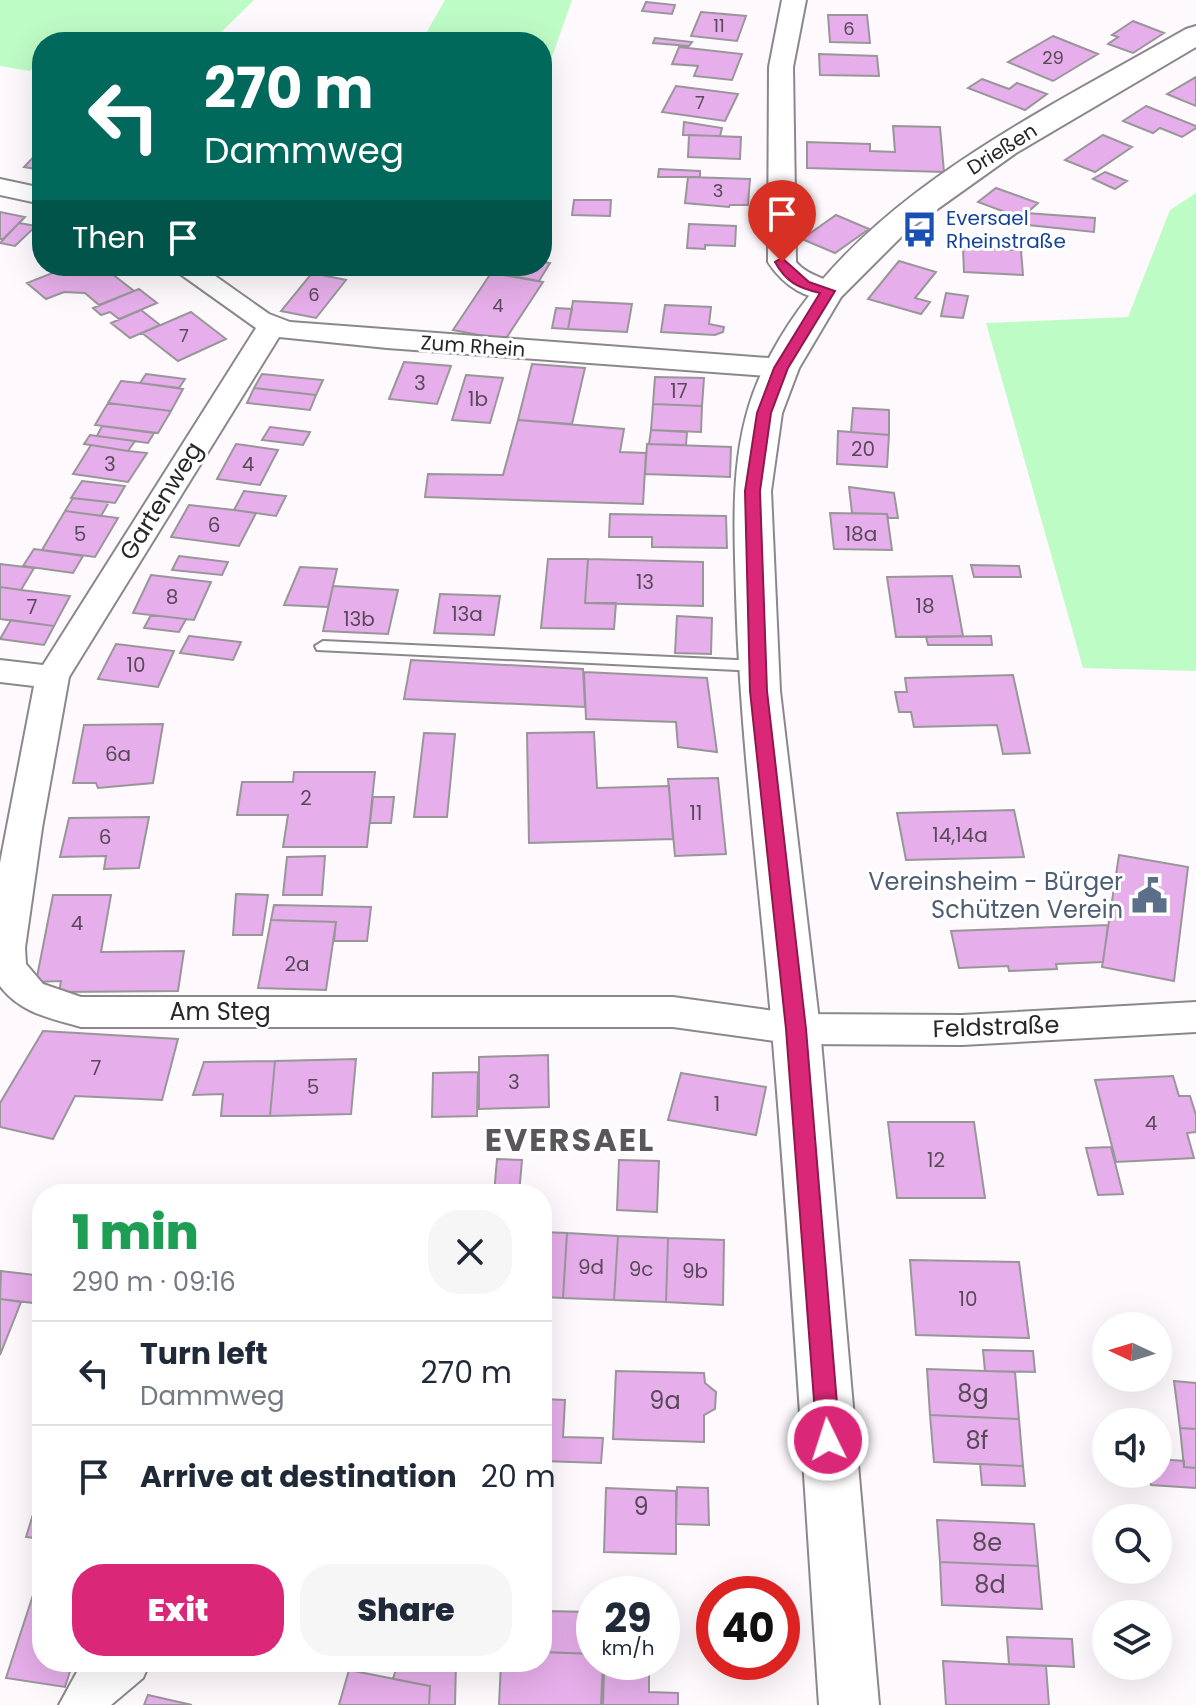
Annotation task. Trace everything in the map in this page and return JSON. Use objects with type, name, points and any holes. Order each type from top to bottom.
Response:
[{"type":"street","points":[[794,0],[781,67],[782,262],[789,275],[804,285],[828,291]]},
{"type":"street","name":"Drießen","points":[[849,1705],[796,1029],[758,666],[752,491],[764,413],[781,368],[828,291],[897,223],[1005,146],[1196,35]]},
{"type":"street","points":[[0,187],[32,194]]},
{"type":"street","name":"Zum Rhein","points":[[198,276],[271,326],[317,334],[781,368]]},
{"type":"street","name":"Gartenweg","points":[[52,677],[271,326]]},
{"type":"street","points":[[0,671],[52,677]]},
{"type":"street","name":"Am Steg","points":[[52,677],[7,907],[4,963],[27,995],[81,1012],[673,1012],[796,1029]]},
{"type":"street","name":"Feldstraße","points":[[796,1029],[962,1030],[1196,1017]]},
{"type":"street","points":[[83,1705],[95,1687],[114,1672]]},
{"type":"lane","points":[[323,646],[758,666]]},
{"type":"green space","points":[[0,0],[254,0],[221,32],[32,32],[32,69],[0,66]]},
{"type":"green space","points":[[445,0],[572,0],[552,57],[552,32],[427,32]]},
{"type":"green space","points":[[1196,193],[1196,671],[1083,668],[986,323],[1128,317],[1170,210]]},
{"type":"building","points":[[646,2],[675,5],[672,14],[642,11]]},
{"type":"building","points":[[701,12],[746,16],[737,41],[691,36]]},
{"type":"building","points":[[828,15],[867,15],[870,43],[830,42]]},
{"type":"building","points":[[1133,21],[1164,33],[1133,53],[1108,44],[1118,37],[1112,35]]},
{"type":"building","points":[[1053,36],[1098,54],[1053,81],[1008,62]]},
{"type":"building","points":[[655,38],[692,42],[689,46],[653,43]]},
{"type":"building","points":[[679,47],[742,54],[732,80],[694,76],[698,66],[672,64]]},
{"type":"building","points":[[819,54],[877,56],[879,76],[820,75]]},
{"type":"building","points":[[1196,77],[1196,106],[1167,94]]},
{"type":"building","points":[[982,79],[1009,89],[1017,83],[1047,94],[1025,110],[968,88]]},
{"type":"building","points":[[676,86],[738,94],[725,121],[662,112]]},
{"type":"building","points":[[1146,106],[1196,128],[1182,137],[1160,128],[1153,133],[1123,121]]},
{"type":"building","points":[[684,122],[722,128],[720,136],[683,135]]},
{"type":"building","points":[[893,126],[940,127],[944,172],[807,168],[807,142],[870,144],[870,151],[895,152]]},
{"type":"building","points":[[689,135],[741,137],[740,159],[688,157]]},
{"type":"building","points":[[1103,135],[1132,147],[1095,172],[1065,160]]},
{"type":"building","points":[[659,169],[700,171],[700,177],[658,177]]},
{"type":"building","points":[[1105,172],[1127,181],[1115,189],[1093,179]]},
{"type":"building","points":[[688,177],[750,179],[748,205],[729,207],[685,203]]},
{"type":"building","points":[[996,188],[1038,203],[1021,218],[978,202]]},
{"type":"building","points":[[574,200],[611,200],[610,216],[572,215]]},
{"type":"building","points":[[0,212],[25,217],[3,239],[0,239]]},
{"type":"building","points":[[1026,213],[1095,218],[1094,232],[1028,225],[1028,220],[1021,218]]},
{"type":"building","points":[[836,215],[869,229],[835,253],[802,239]]},
{"type":"building","points":[[19,223],[32,225],[32,230],[15,246],[0,243]]},
{"type":"building","points":[[689,224],[736,226],[735,246],[687,248]]},
{"type":"building","points":[[963,248],[1021,250],[1023,275],[964,272]]},
{"type":"building","points":[[899,261],[936,272],[915,298],[930,302],[921,314],[868,299]]},
{"type":"building","points":[[45,276],[115,276],[134,291],[99,305],[85,293],[64,292],[46,299],[27,283]]},
{"type":"building","points":[[310,276],[346,280],[316,318],[281,311]]},
{"type":"building","points":[[489,276],[543,282],[505,340],[453,330]]},
{"type":"building","points":[[512,276],[542,276],[539,281]]},
{"type":"building","points":[[139,289],[157,303],[119,319],[110,312],[101,315],[93,308]]},
{"type":"building","points":[[946,293],[968,296],[963,318],[941,316]]},
{"type":"building","points":[[573,301],[632,304],[627,332],[568,329]]},
{"type":"building","points":[[665,305],[711,307],[709,324],[724,327],[723,332],[715,335],[661,332]]},
{"type":"building","points":[[556,308],[572,309],[568,329],[552,328]]},
{"type":"building","points":[[141,310],[160,325],[130,338],[111,323]]},
{"type":"building","points":[[191,312],[226,339],[178,361],[142,333]]},
{"type":"building","points":[[404,362],[451,366],[437,404],[389,399]]},
{"type":"building","points":[[532,364],[585,368],[572,424],[518,420]]},
{"type":"building","points":[[146,374],[185,379],[179,388],[140,383]]},
{"type":"building","points":[[262,374],[323,380],[316,395],[254,388]]},
{"type":"building","points":[[466,375],[503,378],[490,423],[452,420]]},
{"type":"building","points":[[655,377],[704,378],[702,406],[653,404]]},
{"type":"building","points":[[121,381],[183,389],[171,411],[108,403]]},
{"type":"building","points":[[254,388],[316,395],[310,410],[247,403]]},
{"type":"building","points":[[108,403],[171,411],[158,433],[95,425]]},
{"type":"building","points":[[653,404],[702,406],[701,432],[651,430]]},
{"type":"building","points":[[853,408],[889,410],[889,435],[851,432]]},
{"type":"building","points":[[518,420],[624,429],[620,452],[646,453],[643,504],[425,497],[428,474],[503,475]]},
{"type":"building","points":[[102,426],[154,433],[148,443],[97,436]]},
{"type":"building","points":[[270,427],[310,432],[303,445],[262,440]]},
{"type":"building","points":[[651,430],[687,432],[686,445],[649,444]]},
{"type":"building","points":[[838,431],[889,435],[887,467],[837,464]]},
{"type":"building","points":[[90,435],[135,441],[128,451],[84,444]]},
{"type":"building","points":[[236,444],[278,450],[260,485],[217,479]]},
{"type":"building","points":[[647,444],[731,447],[730,477],[645,474]]},
{"type":"building","points":[[91,445],[147,453],[128,482],[73,474]]},
{"type":"building","points":[[82,481],[125,486],[115,503],[71,498]]},
{"type":"building","points":[[849,487],[894,493],[898,518],[888,518],[887,514],[852,513]]},
{"type":"building","points":[[244,491],[286,496],[276,516],[234,510]]},
{"type":"building","points":[[73,498],[109,502],[101,516],[65,511]]},
{"type":"building","points":[[189,505],[256,513],[239,546],[171,537]]},
{"type":"building","points":[[65,511],[118,518],[95,557],[42,550]]},
{"type":"building","points":[[830,513],[887,514],[892,550],[834,549]]},
{"type":"building","points":[[610,514],[726,516],[727,548],[652,547],[652,537],[609,537]]},
{"type":"building","points":[[34,549],[83,556],[73,573],[23,566]]},
{"type":"building","points":[[179,556],[228,562],[222,575],[172,570]]},
{"type":"building","points":[[548,559],[588,559],[585,603],[616,603],[614,629],[541,628]]},
{"type":"building","points":[[588,559],[703,562],[703,606],[585,603]]},
{"type":"building","points":[[0,564],[34,568],[21,590],[0,587]]},
{"type":"building","points":[[971,565],[1019,566],[1021,577],[974,577]]},
{"type":"building","points":[[300,567],[337,569],[328,607],[284,605]]},
{"type":"building","points":[[151,575],[211,582],[194,620],[133,613]]},
{"type":"building","points":[[952,576],[963,636],[896,637],[887,577]]},
{"type":"building","points":[[333,586],[398,590],[388,634],[323,631]]},
{"type":"building","points":[[0,587],[70,596],[54,626],[0,619]]},
{"type":"building","points":[[440,594],[500,596],[494,635],[434,633]]},
{"type":"building","points":[[151,615],[186,619],[179,632],[144,628]]},
{"type":"building","points":[[677,616],[712,618],[711,654],[675,653]]},
{"type":"building","points":[[11,620],[54,626],[44,645],[0,639]]},
{"type":"building","points":[[189,636],[241,642],[233,660],[180,653]]},
{"type":"building","points":[[991,636],[992,645],[928,645],[926,637]]},
{"type":"building","points":[[116,644],[174,651],[158,687],[98,679]]},
{"type":"building","points":[[411,660],[583,669],[585,707],[404,699]]},
{"type":"building","points":[[584,672],[707,678],[717,752],[678,747],[676,722],[586,719]]},
{"type":"building","points":[[1013,675],[1030,753],[1003,754],[997,725],[914,727],[911,712],[899,712],[895,692],[907,692],[905,678]]},
{"type":"building","points":[[163,724],[153,783],[98,788],[96,783],[73,783],[84,725]]},
{"type":"building","points":[[594,732],[597,788],[669,786],[673,839],[529,843],[527,733]]},
{"type":"building","points":[[424,733],[455,734],[447,817],[414,817]]},
{"type":"building","points":[[294,772],[375,772],[367,847],[283,847],[288,815],[237,815],[242,782],[293,782]]},
{"type":"building","points":[[718,778],[726,854],[675,856],[668,779]]},
{"type":"building","points":[[373,797],[394,797],[391,823],[370,823]]},
{"type":"building","points":[[1014,810],[1024,857],[906,860],[897,813]]},
{"type":"building","points":[[149,817],[139,868],[104,869],[106,856],[60,857],[69,818]]},
{"type":"building","name":"Vereinsheim - Bürger Schützen Verein","points":[[1119,855],[1188,867],[1174,981],[1102,967]]},
{"type":"building","points":[[325,856],[322,895],[283,895],[287,857]]},
{"type":"building","points":[[236,894],[268,895],[262,935],[233,935]]},
{"type":"building","points":[[53,895],[111,895],[101,952],[184,951],[178,991],[59,992],[61,981],[36,982]]},
{"type":"building","points":[[274,905],[371,907],[367,941],[334,941],[336,922],[271,920]]},
{"type":"building","points":[[271,920],[336,922],[326,990],[258,988]]},
{"type":"building","points":[[1108,925],[1103,962],[1056,964],[1057,969],[1009,971],[1008,966],[959,968],[951,931]]},
{"type":"building","points":[[43,1031],[178,1039],[162,1100],[75,1096],[53,1139],[0,1127],[0,1103]]},
{"type":"building","points":[[548,1055],[549,1107],[479,1109],[479,1057]]},
{"type":"building","points":[[356,1059],[351,1114],[270,1116],[275,1061]]},
{"type":"building","points":[[275,1061],[270,1116],[221,1116],[223,1094],[193,1095],[204,1062]]},
{"type":"building","points":[[478,1072],[477,1116],[432,1117],[433,1073]]},
{"type":"building","points":[[681,1073],[766,1087],[756,1135],[668,1120]]},
{"type":"building","points":[[1173,1076],[1179,1096],[1190,1096],[1196,1115],[1196,1132],[1187,1133],[1194,1158],[1116,1162],[1095,1080]]},
{"type":"building","points":[[888,1122],[974,1122],[985,1198],[897,1198]]},
{"type":"building","points":[[1111,1147],[1123,1194],[1098,1195],[1086,1148]]},
{"type":"building","points":[[497,1159],[522,1160],[520,1184],[495,1184]]},
{"type":"building","points":[[619,1160],[659,1161],[657,1212],[617,1210]]},
{"type":"building","points":[[552,1232],[567,1233],[563,1298],[552,1297]]},
{"type":"building","points":[[567,1233],[618,1236],[614,1300],[563,1298]]},
{"type":"building","points":[[618,1236],[668,1238],[666,1302],[614,1300]]},
{"type":"building","points":[[668,1238],[724,1240],[723,1305],[666,1302]]},
{"type":"building","points":[[910,1260],[1019,1262],[1029,1338],[916,1335]]},
{"type":"building","points":[[1,1271],[32,1275],[32,1303],[0,1299]]},
{"type":"building","points":[[0,1299],[21,1302],[0,1355]]},
{"type":"building","points":[[983,1350],[1033,1351],[1035,1372],[985,1371]]},
{"type":"building","points":[[927,1369],[1015,1372],[1019,1419],[930,1415]]},
{"type":"building","points":[[616,1371],[704,1373],[705,1383],[716,1392],[715,1409],[704,1415],[704,1442],[613,1439]]},
{"type":"building","points":[[1174,1381],[1196,1383],[1196,1429],[1180,1428]]},
{"type":"building","points":[[552,1399],[565,1400],[563,1437],[603,1438],[601,1463],[552,1461]]},
{"type":"building","points":[[930,1415],[1019,1419],[1023,1466],[934,1462]]},
{"type":"building","points":[[1180,1428],[1196,1429],[1196,1468],[1184,1467]]},
{"type":"building","points":[[1172,1460],[1184,1461],[1184,1467],[1196,1468],[1196,1488],[1172,1486]]},
{"type":"building","points":[[980,1464],[1023,1466],[1025,1486],[982,1485]]},
{"type":"building","points":[[677,1487],[708,1488],[709,1525],[676,1524]]},
{"type":"building","points":[[606,1488],[676,1491],[676,1554],[604,1552]]},
{"type":"building","points":[[32,1518],[32,1538],[26,1537]]},
{"type":"building","points":[[937,1520],[1034,1524],[1038,1566],[940,1562]]},
{"type":"building","points":[[940,1562],[1038,1566],[1042,1609],[942,1605]]},
{"type":"building","points":[[32,1598],[32,1672],[70,1672],[65,1687],[6,1678]]},
{"type":"building","points":[[552,1611],[576,1612],[576,1653],[552,1652]]},
{"type":"building","points":[[1007,1637],[1072,1639],[1074,1667],[1009,1664]]},
{"type":"building","points":[[552,1652],[576,1653],[576,1680],[602,1680],[601,1705],[499,1705],[501,1672],[552,1672]]},
{"type":"building","points":[[943,1661],[1046,1666],[1049,1705],[946,1705]]},
{"type":"building","points":[[348,1672],[430,1686],[429,1705],[339,1705]]},
{"type":"building","points":[[395,1672],[456,1672],[455,1705],[429,1705],[430,1686],[393,1679]]},
{"type":"building","points":[[604,1680],[649,1680],[649,1692],[678,1693],[678,1705],[603,1705]]},
{"type":"building","points":[[148,1695],[192,1705],[144,1705]]},
{"type":"place","name":"Eversael Rheinstraße","points":[[920,229]]},
{"type":"place","name":"Vereinsheim - Bürger Schützen Verein","points":[[1149,896]]},
{"type":"district","name":"EVERSAEL","points":[[570,1140]]},
{"type":"route","points":[[782,262],[789,275],[804,285],[828,291],[781,368],[764,413],[752,491],[759,691],[796,1029],[828,1440]]}]
